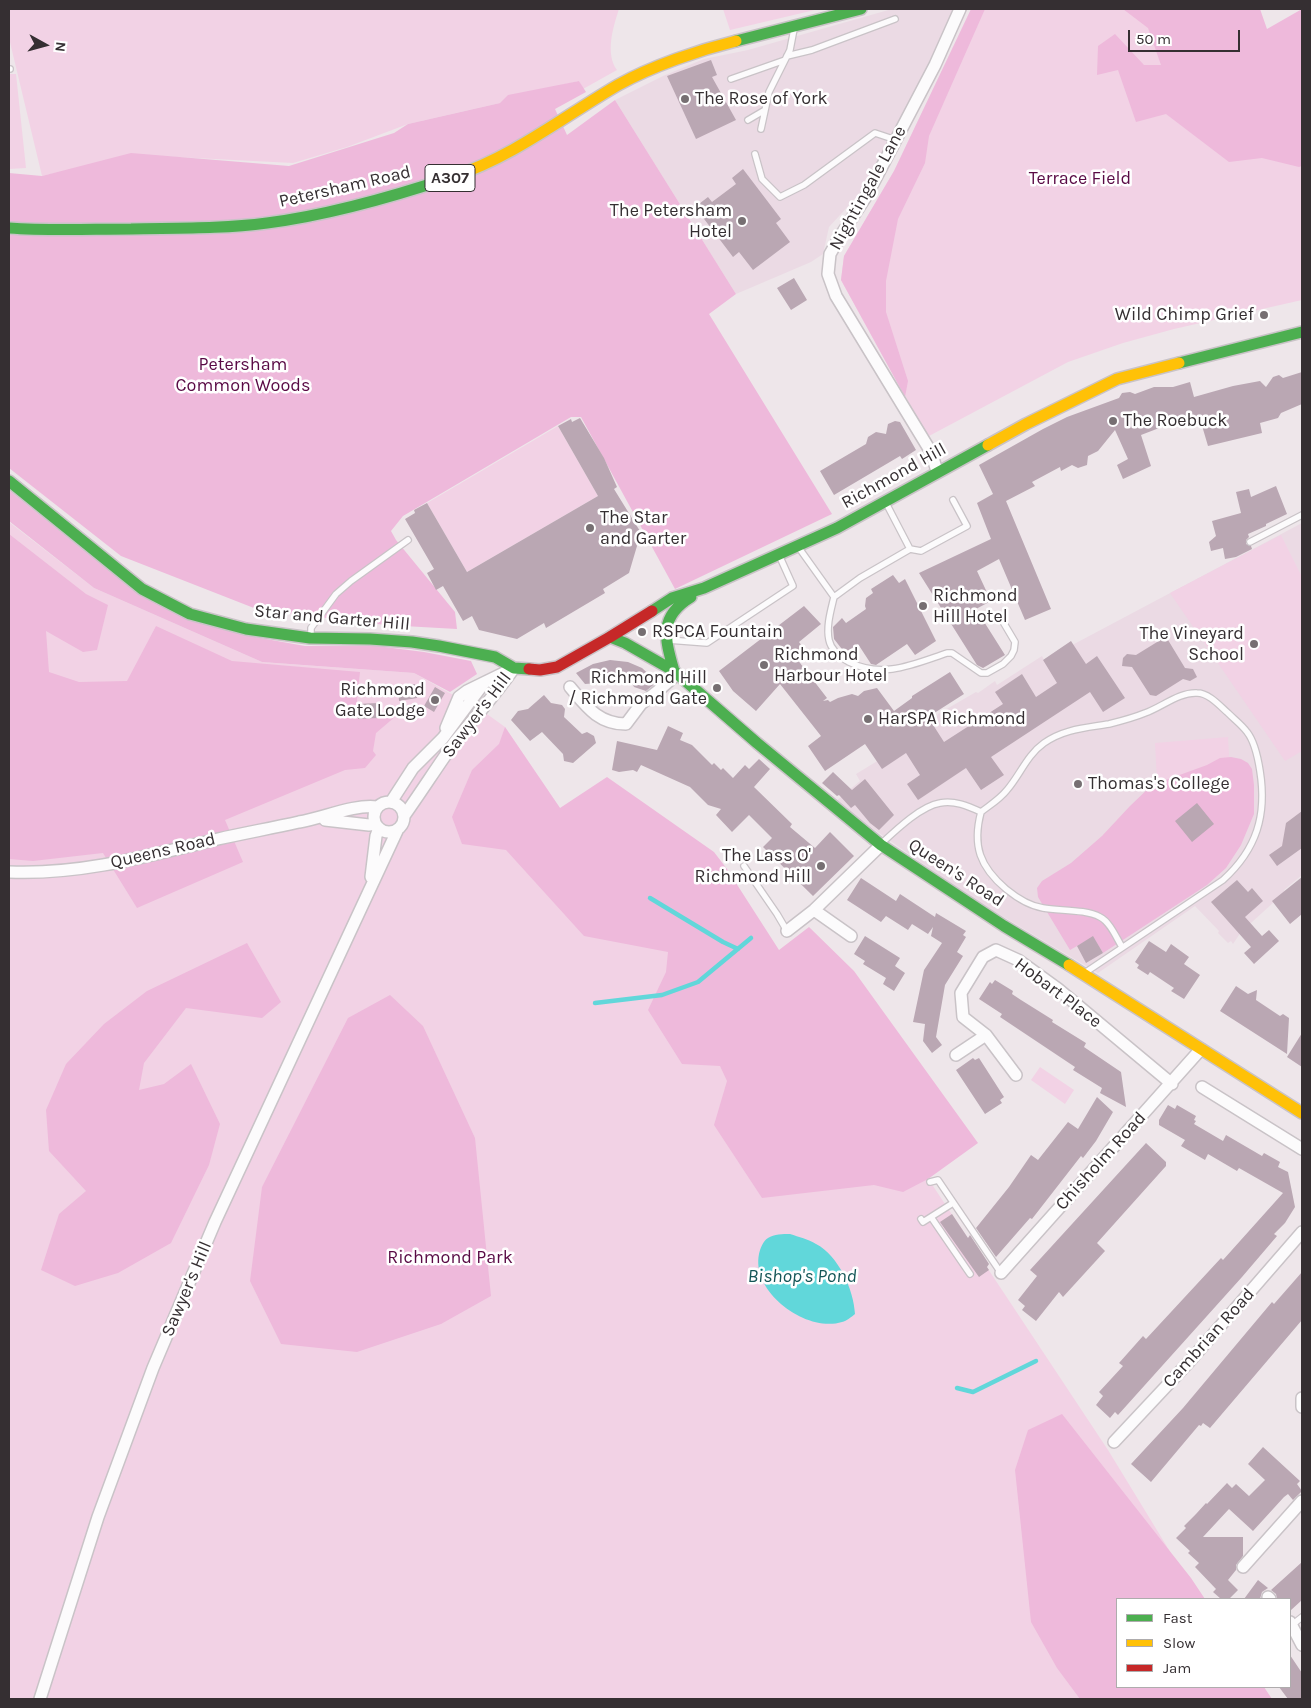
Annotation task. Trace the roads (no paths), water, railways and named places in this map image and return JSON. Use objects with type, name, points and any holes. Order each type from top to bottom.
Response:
[{"type":"main road","name":"Petersham Road","points":[[9,228],[47,230],[206,228],[268,223],[334,211],[402,194],[459,175],[504,156],[620,84],[664,64],[716,46],[861,9]]},
{"type":"main road","name":"Richmond Hill","points":[[514,668],[540,670],[557,667],[610,637],[672,598],[704,588],[837,528],[1026,424],[1116,379],[1302,332]]},
{"type":"main road","name":"Star and Garter Hill","points":[[9,481],[142,588],[190,614],[246,629],[310,638],[412,642],[495,657],[514,668]]},
{"type":"main road","points":[[675,673],[666,640],[666,625],[676,607],[704,588]]},
{"type":"main road","name":"Queen's Road","points":[[610,637],[631,646],[675,673],[756,743],[881,845],[1004,926],[1084,974],[1302,1113]]},
{"type":"street","name":"Nightingale Lane","points":[[938,471],[931,452],[836,296],[828,274],[830,254],[840,235],[867,195],[939,57],[960,9]]},
{"type":"street","name":"Sawyer's Hill","points":[[391,802],[413,768],[443,738],[459,697],[467,691],[514,668]]},
{"type":"street","name":"Sawyer's Hill","points":[[404,816],[453,745],[480,710],[501,687],[514,668]]},
{"type":"street","points":[[570,687],[590,712],[606,721],[626,724],[641,704],[659,690],[675,673]]},
{"type":"street","points":[[386,802],[391,802],[400,806],[404,822],[396,831],[386,832],[377,826],[374,815],[377,807],[386,802]]},
{"type":"street","name":"Queens Road","points":[[9,872],[74,869],[121,863],[220,838],[316,819],[349,810],[371,806],[377,807]]},
{"type":"street","name":"Queens Road","points":[[316,819],[377,826]]},
{"type":"street","name":"Sawyer's Hill","points":[[368,894],[377,826]]},
{"type":"street","name":"Sawyer's Hill","points":[[40,1699],[98,1517],[153,1368],[215,1222],[396,831]]},
{"type":"street","points":[[787,931],[814,910],[881,845]]},
{"type":"street","points":[[814,910],[851,936]]},
{"type":"street","name":"Hobart Place","points":[[1016,1075],[986,1035],[963,1017],[961,993],[983,957],[996,950],[1018,960],[1058,989],[1172,1084]]},
{"type":"street","points":[[956,1055],[986,1035]]},
{"type":"street","name":"Chisholm Road","points":[[1001,1273],[1201,1050]]},
{"type":"street","points":[[1202,1087],[1302,1149]]},
{"type":"street","name":"Cambrian Road","points":[[1114,1442],[1300,1239]]},
{"type":"street","points":[[1302,1398],[1302,1407]]},
{"type":"street","points":[[1243,1568],[1302,1501]]},
{"type":"street","points":[[1291,1623],[1302,1645]]},
{"type":"lane","points":[[731,79],[895,19]]},
{"type":"lane","points":[[761,129],[769,92],[790,50],[795,25]]},
{"type":"lane","points":[[748,120],[765,110]]},
{"type":"lane","points":[[755,154],[762,179],[780,197],[804,184],[875,133],[896,140]]},
{"type":"lane","points":[[953,500],[967,526],[921,551],[910,549],[860,578],[834,597],[828,632],[829,641],[834,651],[852,663],[873,670],[904,667],[947,653],[967,663],[980,673],[987,673],[1002,664],[1011,656],[1014,650],[1015,642],[999,614]]},
{"type":"lane","points":[[885,501],[910,549]]},
{"type":"lane","points":[[1250,542],[1302,515]]},
{"type":"lane","points":[[310,638],[311,628],[336,594],[408,540]]},
{"type":"lane","points":[[797,545],[834,597]]},
{"type":"lane","points":[[666,640],[707,643],[793,586],[779,555]]},
{"type":"lane","points":[[1084,974],[1223,880],[1235,869],[1257,832],[1261,816],[1262,788],[1255,750],[1247,731],[1216,702],[1200,692],[1184,695],[1126,720],[1075,728],[1056,735],[1042,744],[1023,765],[1000,799],[981,812],[977,837],[980,854],[985,867],[996,880],[1013,894],[1035,906],[1099,916],[1108,924],[1122,947]]},
{"type":"lane","points":[[881,845],[902,824],[940,802],[954,802],[981,812]]},
{"type":"lane","points":[[744,866],[787,931]]},
{"type":"lane","points":[[930,1182],[938,1180],[1001,1273]]},
{"type":"lane","points":[[921,1219],[923,1222],[953,1203]]},
{"type":"lane","points":[[931,1217],[970,1274]]},
{"type":"lane","points":[[1291,1623],[1302,1617]]},
{"type":"water","name":"Bishop's Pond","points":[[790,1234],[807,1239],[824,1249],[838,1265],[852,1294],[855,1314],[849,1319],[828,1324],[813,1322],[798,1316],[784,1307],[773,1296],[764,1283],[759,1269],[759,1252],[763,1243],[768,1238],[776,1235]]},
{"type":"waterway","points":[[650,898],[738,949]]},
{"type":"waterway","points":[[595,1003],[662,995],[698,982],[751,938]]},
{"type":"waterway","points":[[957,1388],[973,1392],[1036,1361]]},
{"type":"place","name":"The Rose of York","points":[[685,99]]},
{"type":"place","name":"The Petersham Hotel","points":[[742,221]]},
{"type":"place","name":"Wild Chimp Grief","points":[[1264,315]]},
{"type":"place","name":"The Roebuck","points":[[1113,421]]},
{"type":"place","name":"The Star and Garter","points":[[590,528]]},
{"type":"place","name":"Richmond Hill Hotel","points":[[923,606]]},
{"type":"place","name":"RSPCA Fountain","points":[[642,632]]},
{"type":"place","name":"The Vineyard School","points":[[1254,644]]},
{"type":"place","name":"Richmond Harbour Hotel","points":[[764,665]]},
{"type":"place","name":"Richmond Hill / Richmond Gate","points":[[717,688]]},
{"type":"place","name":"Richmond Gate Lodge","points":[[435,700]]},
{"type":"place","name":"HarSPA Richmond","points":[[868,719]]},
{"type":"place","name":"Thomas's College","points":[[1078,784]]},
{"type":"place","name":"The Lass O' Richmond Hill","points":[[821,866]]},
{"type":"park label","name":"Terrace Field","points":[[1080,179]]},
{"type":"park label","name":"Petersham Common Woods","points":[[243,375]]},
{"type":"park label","name":"Richmond Park","points":[[450,1258]]}]
